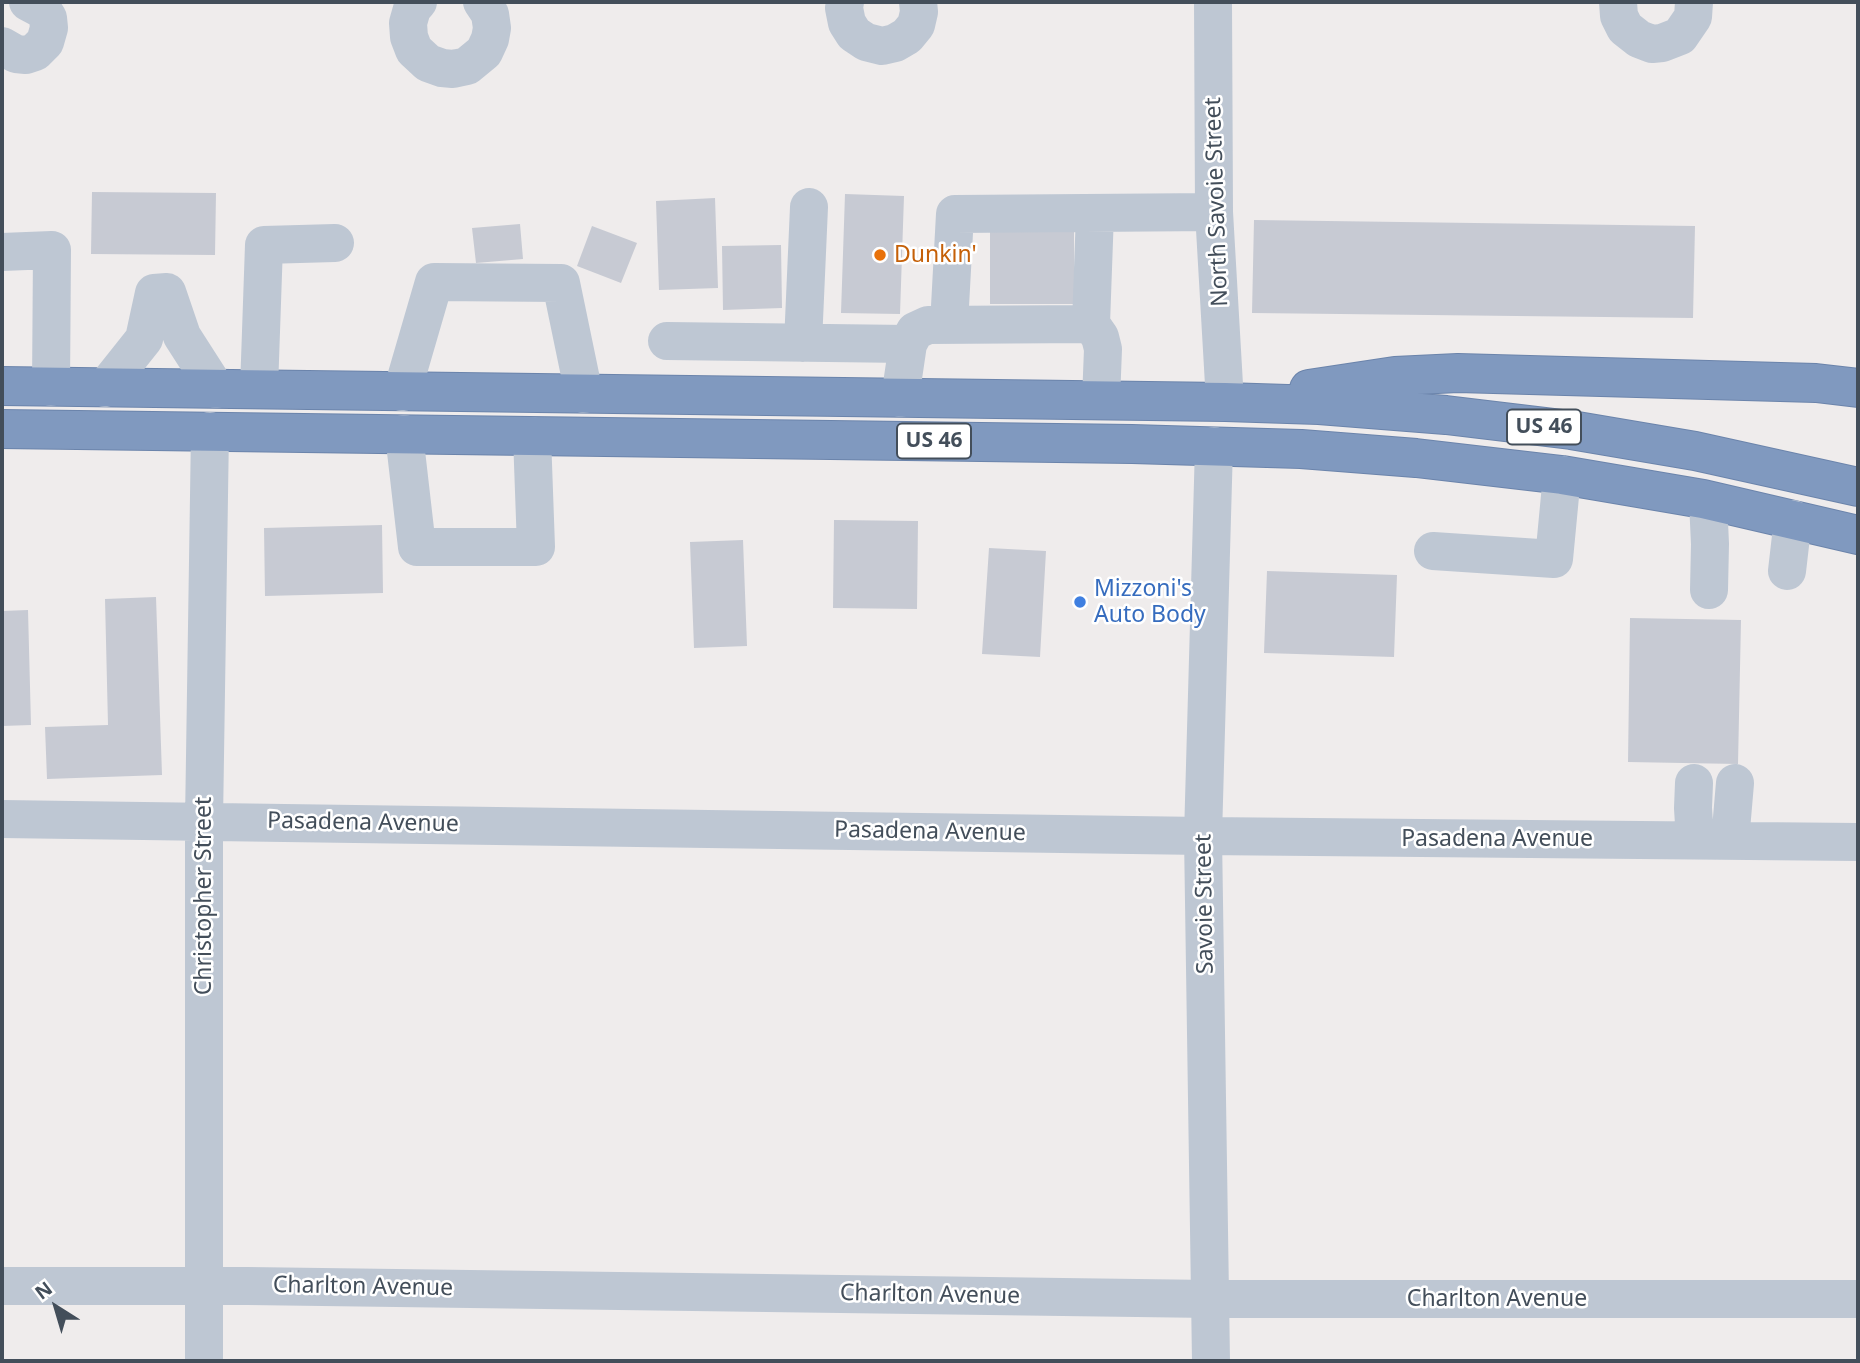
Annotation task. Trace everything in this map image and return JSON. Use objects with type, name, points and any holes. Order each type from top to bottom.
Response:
[{"type":"highway","points":[[1225,401],[1395,376],[1458,373],[1816,383],[1858,388]]},
{"type":"highway","name":"US 46","points":[[2,386],[1225,401],[1382,410],[1571,430],[1695,451],[1858,488]]},
{"type":"highway","name":"US 46","points":[[2,429],[1214,446],[1393,456],[1562,475],[1708,500],[1858,535]]},
{"type":"street","points":[[2,10],[14,2]]},
{"type":"street","points":[[2,46],[16,54],[26,55],[46,42],[48,19],[43,10],[28,2]]},
{"type":"street","points":[[418,2],[412,9],[408,23],[414,50],[428,63],[453,69],[467,66],[484,52],[490,39],[492,28],[489,14],[482,2]]},
{"type":"street","points":[[845,2],[847,23],[854,34],[866,42],[882,46],[908,36],[916,25],[918,2]]},
{"type":"street","name":"North Savoie Street","points":[[1213,2],[1214,212],[1225,401]]},
{"type":"street","points":[[1618,2],[1619,16],[1625,28],[1639,39],[1652,44],[1680,36],[1693,17],[1694,2]]},
{"type":"street","points":[[803,343],[809,207]]},
{"type":"street","points":[[949,325],[955,214],[1214,212]]},
{"type":"street","points":[[1095,214],[1091,324],[1100,337],[1103,349],[1101,401]]},
{"type":"street","points":[[259,389],[264,245],[335,243]]},
{"type":"street","points":[[2,253],[52,250],[51,387]]},
{"type":"street","points":[[402,392],[434,282],[561,283],[584,394]]},
{"type":"street","points":[[105,388],[144,339],[154,293],[167,292],[182,336],[216,389]]},
{"type":"street","points":[[900,398],[908,344],[915,331],[928,325],[1091,324]]},
{"type":"street","points":[[667,341],[908,344]]},
{"type":"street","name":"Christopher Street","points":[[204,1361],[204,821],[209,431]]},
{"type":"street","points":[[404,434],[417,547],[536,547],[532,436]]},
{"type":"street","name":"Savoie Street","points":[[1210,1361],[1203,836],[1214,446]]},
{"type":"street","points":[[1433,551],[1555,559],[1562,475]]},
{"type":"street","points":[[1708,500],[1709,590]]},
{"type":"street","points":[[1787,571],[1793,519]]},
{"type":"street","points":[[1694,783],[1693,808],[1712,840]]},
{"type":"street","points":[[1712,840],[1735,783]]},
{"type":"street","name":"Pasadena Avenue","points":[[2,819],[1203,836],[1858,842]]},
{"type":"street","name":"Charlton Avenue","points":[[2,1286],[203,1285],[1211,1299],[1858,1299]]},
{"type":"building","points":[[92,192],[216,193],[215,255],[91,254]]},
{"type":"building","points":[[845,194],[904,196],[900,314],[841,313]]},
{"type":"building","points":[[715,198],[718,288],[659,290],[656,201]]},
{"type":"building","points":[[1254,220],[1695,226],[1693,318],[1252,313]]},
{"type":"building","points":[[520,224],[523,259],[476,263],[472,228]]},
{"type":"building","points":[[592,226],[637,243],[621,283],[577,266]]},
{"type":"building","points":[[1074,226],[1074,304],[990,304],[990,227]]},
{"type":"building","points":[[781,245],[782,308],[723,310],[722,246]]},
{"type":"building","points":[[834,520],[918,521],[917,609],[833,608]]},
{"type":"building","points":[[382,525],[383,593],[265,596],[264,528]]},
{"type":"building","points":[[743,540],[747,646],[694,648],[690,542]]},
{"type":"building","points":[[989,548],[1046,551],[1040,657],[982,654]]},
{"type":"building","points":[[1267,571],[1397,575],[1394,657],[1264,653]]},
{"type":"building","points":[[156,597],[162,775],[47,779],[45,727],[108,725],[105,599]]},
{"type":"building","points":[[28,610],[31,725],[2,726],[2,611]]},
{"type":"building","points":[[1630,618],[1741,620],[1738,764],[1628,762]]},
{"type":"place","name":"Dunkin'","points":[[880,255]]},
{"type":"place","name":"Mizzoni's Auto Body","points":[[1080,602]]}]
